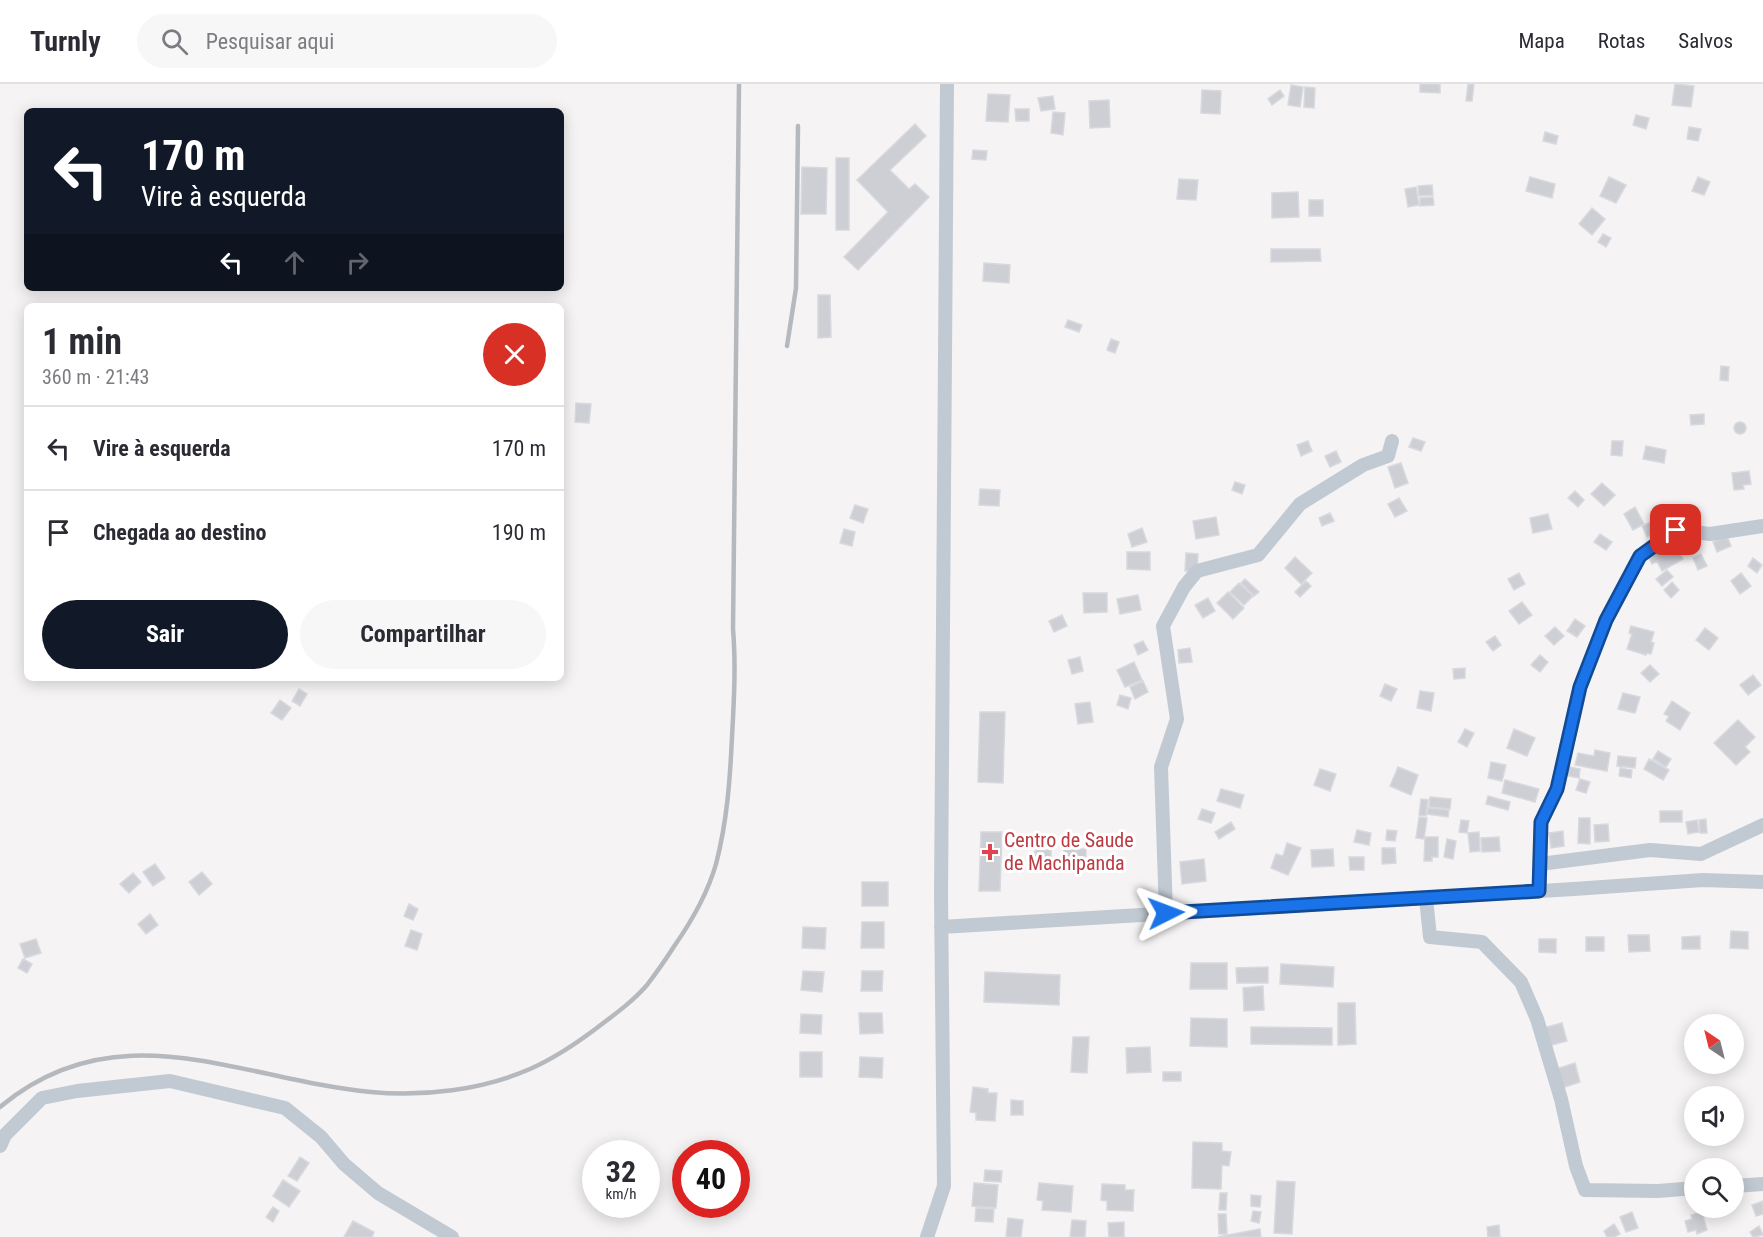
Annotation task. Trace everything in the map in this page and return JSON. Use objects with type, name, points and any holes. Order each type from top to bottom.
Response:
[{"type":"street","points":[[927,1237],[944,1186],[941,927],[947,84]]},
{"type":"street","points":[[1166,913],[1161,767],[1178,719],[1163,626],[1184,588],[1197,571],[1258,555],[1300,504],[1363,465],[1388,456],[1392,441]]},
{"type":"street","points":[[1539,891],[1541,822],[1557,789],[1580,687],[1606,620],[1640,556],[1676,530],[1710,534],[1763,526]]},
{"type":"street","points":[[1540,864],[1650,849],[1701,854],[1763,825]]},
{"type":"street","points":[[941,927],[1703,880],[1763,882]]},
{"type":"street","points":[[1426,898],[1430,937],[1482,942],[1521,982],[1537,1018],[1561,1099],[1576,1166],[1585,1190],[1658,1191],[1684,1189]]},
{"type":"street","points":[[0,1146],[5,1135],[42,1098],[77,1091],[170,1082],[285,1108],[321,1137],[344,1164],[378,1193],[452,1237]]},
{"type":"street","points":[[1744,1185],[1763,1184]]},
{"type":"building","points":[[1420,84],[1440,84],[1440,93],[1420,92]]},
{"type":"building","points":[[1468,84],[1474,84],[1472,101],[1466,101]]},
{"type":"building","points":[[1675,84],[1694,86],[1691,107],[1672,105]]},
{"type":"building","points":[[1291,85],[1303,87],[1300,107],[1288,105]]},
{"type":"building","points":[[1305,87],[1315,88],[1314,108],[1304,107]]},
{"type":"building","points":[[1202,90],[1221,91],[1220,114],[1201,113]]},
{"type":"building","points":[[1280,90],[1284,96],[1272,105],[1268,99]]},
{"type":"building","points":[[988,94],[1010,95],[1008,122],[986,121]]},
{"type":"building","points":[[1053,96],[1055,109],[1041,111],[1038,98]]},
{"type":"building","points":[[1109,100],[1110,127],[1090,128],[1089,101]]},
{"type":"building","points":[[1015,109],[1029,109],[1029,121],[1016,121]]},
{"type":"building","points":[[1053,112],[1065,113],[1063,135],[1051,133]]},
{"type":"building","points":[[1636,115],[1649,118],[1646,129],[1633,125]]},
{"type":"building","points":[[915,124],[926,136],[890,170],[909,189],[915,184],[929,197],[858,270],[844,257],[888,212],[857,180]]},
{"type":"building","points":[[1689,127],[1701,129],[1698,141],[1687,139]]},
{"type":"building","points":[[1545,132],[1558,136],[1556,144],[1543,141]]},
{"type":"building","points":[[973,150],[987,151],[986,160],[972,159]]},
{"type":"building","points":[[836,158],[849,158],[849,230],[836,230]]},
{"type":"building","points":[[802,167],[827,168],[826,214],[801,214]]},
{"type":"building","points":[[1530,177],[1555,184],[1552,198],[1526,191]]},
{"type":"building","points":[[1609,177],[1626,185],[1616,203],[1600,196]]},
{"type":"building","points":[[1698,177],[1710,182],[1704,195],[1692,191]]},
{"type":"building","points":[[1179,179],[1198,180],[1196,200],[1177,199]]},
{"type":"building","points":[[1432,185],[1433,195],[1419,196],[1418,186]]},
{"type":"building","points":[[1416,187],[1419,205],[1408,207],[1405,189]]},
{"type":"building","points":[[1298,192],[1299,217],[1272,218],[1272,193]]},
{"type":"building","points":[[1433,197],[1434,205],[1420,206],[1420,198]]},
{"type":"building","points":[[1309,200],[1323,200],[1323,216],[1309,216]]},
{"type":"building","points":[[1592,208],[1605,219],[1592,235],[1579,224]]},
{"type":"building","points":[[1603,234],[1611,238],[1606,247],[1598,242]]},
{"type":"building","points":[[1271,249],[1320,249],[1321,261],[1271,262]]},
{"type":"building","points":[[984,263],[1010,265],[1009,283],[983,281]]},
{"type":"building","points":[[818,295],[830,295],[831,337],[818,338]]},
{"type":"building","points":[[1068,320],[1082,325],[1079,332],[1065,327]]},
{"type":"building","points":[[1111,339],[1119,342],[1115,353],[1107,350]]},
{"type":"building","points":[[1721,366],[1729,367],[1728,381],[1720,380]]},
{"type":"building","points":[[576,403],[591,404],[589,423],[575,422]]},
{"type":"building","points":[[1704,414],[1704,424],[1691,425],[1690,415]]},
{"type":"building","points":[[1742,422],[1745,423],[1745,433],[1738,434],[1735,433],[1734,426],[1735,423]]},
{"type":"building","points":[[1413,438],[1425,442],[1421,451],[1409,447]]},
{"type":"building","points":[[1308,441],[1312,451],[1301,456],[1297,445]]},
{"type":"building","points":[[1612,441],[1623,441],[1622,456],[1611,455]]},
{"type":"building","points":[[1646,446],[1666,450],[1664,463],[1643,459]]},
{"type":"building","points":[[1336,451],[1341,462],[1330,467],[1325,456]]},
{"type":"building","points":[[1401,463],[1408,483],[1395,488],[1388,467]]},
{"type":"building","points":[[1749,471],[1751,484],[1743,485],[1744,489],[1734,490],[1732,473]]},
{"type":"building","points":[[1235,482],[1245,485],[1242,494],[1232,490]]},
{"type":"building","points":[[1602,483],[1615,495],[1604,506],[1591,494]]},
{"type":"building","points":[[980,489],[1000,490],[999,506],[979,505]]},
{"type":"building","points":[[1575,491],[1584,500],[1578,507],[1568,498]]},
{"type":"building","points":[[1399,498],[1407,511],[1395,517],[1388,504]]},
{"type":"building","points":[[855,505],[868,509],[863,523],[850,518]]},
{"type":"building","points":[[1635,507],[1644,524],[1633,530],[1624,514]]},
{"type":"building","points":[[1330,513],[1334,521],[1322,526],[1319,518]]},
{"type":"building","points":[[1548,514],[1552,529],[1533,533],[1530,518]]},
{"type":"building","points":[[1216,517],[1219,535],[1196,539],[1193,521]]},
{"type":"building","points":[[1651,522],[1656,532],[1647,537],[1642,526]]},
{"type":"building","points":[[1142,528],[1147,542],[1132,547],[1128,534]]},
{"type":"building","points":[[844,529],[855,532],[852,546],[840,543]]},
{"type":"building","points":[[1600,534],[1612,542],[1606,550],[1594,542]]},
{"type":"building","points":[[1727,536],[1731,546],[1717,552],[1713,542]]},
{"type":"building","points":[[1671,538],[1683,559],[1662,571],[1657,561],[1652,564],[1648,556]]},
{"type":"building","points":[[1127,552],[1150,552],[1150,570],[1127,569]]},
{"type":"building","points":[[1186,553],[1198,554],[1197,571],[1185,571]]},
{"type":"building","points":[[1701,554],[1707,566],[1698,570],[1693,558]]},
{"type":"building","points":[[1295,557],[1312,573],[1301,584],[1285,568]]},
{"type":"building","points":[[1753,558],[1762,565],[1757,573],[1748,566]]},
{"type":"building","points":[[1667,570],[1673,577],[1662,586],[1656,579]]},
{"type":"building","points":[[1519,573],[1525,584],[1514,590],[1508,579]]},
{"type":"building","points":[[1741,573],[1751,586],[1740,594],[1731,581]]},
{"type":"building","points":[[1245,579],[1259,592],[1254,596],[1241,583]]},
{"type":"building","points":[[1306,581],[1311,586],[1300,597],[1295,592]]},
{"type":"building","points":[[1672,582],[1679,590],[1671,598],[1664,590]]},
{"type":"building","points":[[1239,583],[1253,596],[1244,605],[1230,592]]},
{"type":"building","points":[[1228,592],[1244,608],[1233,619],[1217,603]]},
{"type":"building","points":[[1083,593],[1107,593],[1107,612],[1084,613]]},
{"type":"building","points":[[1138,595],[1141,610],[1120,614],[1117,599]]},
{"type":"building","points":[[1208,598],[1215,611],[1203,618],[1195,605]]},
{"type":"building","points":[[1522,602],[1532,615],[1519,624],[1509,611]]},
{"type":"building","points":[[1062,615],[1067,626],[1054,632],[1049,621]]},
{"type":"building","points":[[1575,619],[1585,626],[1577,637],[1567,631]]},
{"type":"building","points":[[1631,626],[1654,632],[1651,654],[1646,655],[1627,649],[1632,634],[1629,633]]},
{"type":"building","points":[[1555,627],[1564,636],[1554,645],[1545,636]]},
{"type":"building","points":[[1705,628],[1718,638],[1709,650],[1696,640]]},
{"type":"building","points":[[1495,636],[1501,645],[1493,651],[1486,642]]},
{"type":"building","points":[[1143,641],[1148,650],[1138,655],[1134,645]]},
{"type":"building","points":[[1190,648],[1192,662],[1179,663],[1178,650]]},
{"type":"building","points":[[1540,655],[1548,662],[1540,672],[1531,665]]},
{"type":"building","points":[[1080,657],[1083,671],[1072,674],[1068,660]]},
{"type":"building","points":[[1134,662],[1142,680],[1125,687],[1117,670]]},
{"type":"building","points":[[1650,665],[1659,674],[1650,682],[1641,673]]},
{"type":"building","points":[[1465,668],[1465,678],[1454,679],[1453,669]]},
{"type":"building","points":[[1753,675],[1761,685],[1748,695],[1740,685]]},
{"type":"building","points":[[1143,681],[1148,692],[1135,699],[1130,687]]},
{"type":"building","points":[[1385,684],[1397,689],[1391,701],[1380,696]]},
{"type":"building","points":[[299,689],[307,694],[300,706],[292,701]]},
{"type":"building","points":[[1420,691],[1434,693],[1431,711],[1417,708]]},
{"type":"building","points":[[1623,693],[1640,697],[1635,713],[1618,709]]},
{"type":"building","points":[[1120,695],[1131,698],[1128,709],[1117,705]]},
{"type":"building","points":[[280,700],[291,708],[282,720],[271,713]]},
{"type":"building","points":[[1672,701],[1690,713],[1680,730],[1666,721],[1669,716],[1664,714]]},
{"type":"building","points":[[1090,702],[1093,722],[1078,724],[1075,704]]},
{"type":"building","points":[[980,712],[1005,712],[1003,783],[978,782]]},
{"type":"building","points":[[1738,720],[1755,737],[1745,747],[1750,752],[1736,765],[1714,743]]},
{"type":"building","points":[[1465,729],[1474,733],[1467,747],[1458,742]]},
{"type":"building","points":[[1514,729],[1535,738],[1527,756],[1507,748]]},
{"type":"building","points":[[1595,750],[1610,753],[1607,771],[1575,765],[1578,753],[1594,756]]},
{"type":"building","points":[[1658,751],[1671,759],[1666,767],[1653,759]]},
{"type":"building","points":[[1618,756],[1636,758],[1635,768],[1617,766]]},
{"type":"building","points":[[1649,759],[1669,770],[1663,780],[1644,769]]},
{"type":"building","points":[[1491,762],[1506,765],[1502,781],[1488,778]]},
{"type":"building","points":[[1565,766],[1580,769],[1579,778],[1564,775]]},
{"type":"building","points":[[1398,767],[1418,775],[1411,795],[1390,786]]},
{"type":"building","points":[[1620,768],[1632,770],[1631,778],[1619,776]]},
{"type":"building","points":[[1320,769],[1336,774],[1330,791],[1314,785]]},
{"type":"building","points":[[1580,779],[1590,782],[1586,793],[1576,790]]},
{"type":"building","points":[[1505,780],[1539,789],[1535,802],[1502,793]]},
{"type":"building","points":[[1221,789],[1244,795],[1240,808],[1217,801]]},
{"type":"building","points":[[1488,796],[1510,802],[1508,810],[1486,804]]},
{"type":"building","points":[[1430,797],[1451,799],[1450,809],[1429,807]]},
{"type":"building","points":[[1421,799],[1428,800],[1426,816],[1419,815]]},
{"type":"building","points":[[1428,808],[1449,810],[1448,817],[1427,814]]},
{"type":"building","points":[[1202,809],[1215,813],[1211,823],[1198,819]]},
{"type":"building","points":[[1660,811],[1682,811],[1682,822],[1660,822]]},
{"type":"building","points":[[1419,817],[1427,818],[1424,839],[1416,838]]},
{"type":"building","points":[[1579,818],[1590,818],[1590,844],[1578,843]]},
{"type":"building","points":[[1706,819],[1707,833],[1700,833],[1699,820]]},
{"type":"building","points":[[1461,820],[1469,821],[1467,833],[1459,832]]},
{"type":"building","points":[[1697,820],[1699,832],[1688,834],[1686,822]]},
{"type":"building","points":[[1231,822],[1235,829],[1219,839],[1215,832]]},
{"type":"building","points":[[1608,824],[1609,841],[1595,842],[1594,825]]},
{"type":"building","points":[[1357,830],[1371,833],[1369,845],[1354,842]]},
{"type":"building","points":[[1387,830],[1397,831],[1395,841],[1386,840]]},
{"type":"building","points":[[1563,831],[1564,846],[1551,848],[1549,833]]},
{"type":"building","points":[[981,832],[1002,832],[1000,891],[979,891]]},
{"type":"building","points":[[1479,832],[1480,851],[1470,852],[1468,833]]},
{"type":"building","points":[[1425,837],[1438,837],[1438,857],[1432,857],[1432,861],[1424,861]]},
{"type":"building","points":[[1499,837],[1500,851],[1482,852],[1481,838]]},
{"type":"building","points":[[1447,839],[1456,841],[1453,859],[1444,857]]},
{"type":"building","points":[[1287,843],[1301,848],[1288,875],[1271,868],[1276,854],[1283,856]]},
{"type":"building","points":[[1382,848],[1395,848],[1396,863],[1382,864]]},
{"type":"building","points":[[1064,849],[1086,849],[1086,867],[1065,867]]},
{"type":"building","points":[[1333,849],[1334,866],[1312,867],[1311,850]]},
{"type":"building","points":[[1035,850],[1051,850],[1051,865],[1035,865]]},
{"type":"building","points":[[1349,857],[1364,857],[1364,870],[1350,870]]},
{"type":"building","points":[[1204,859],[1206,881],[1182,884],[1180,862]]},
{"type":"building","points":[[155,864],[165,878],[153,886],[143,872]]},
{"type":"building","points":[[202,872],[212,884],[199,895],[189,882]]},
{"type":"building","points":[[133,873],[141,882],[129,893],[120,884]]},
{"type":"building","points":[[862,882],[888,882],[888,906],[862,906]]},
{"type":"building","points":[[409,904],[418,909],[413,920],[404,916]]},
{"type":"building","points":[[150,914],[158,925],[146,934],[138,924]]},
{"type":"building","points":[[862,922],[884,922],[884,948],[861,948]]},
{"type":"building","points":[[803,927],[826,928],[825,949],[802,948]]},
{"type":"building","points":[[411,930],[422,934],[417,950],[405,946]]},
{"type":"building","points":[[1731,931],[1748,932],[1748,949],[1730,948]]},
{"type":"building","points":[[1628,935],[1649,935],[1650,951],[1629,952]]},
{"type":"building","points":[[1700,936],[1700,949],[1682,949],[1682,937]]},
{"type":"building","points":[[1586,937],[1604,937],[1604,951],[1586,951]]},
{"type":"building","points":[[36,939],[41,953],[25,958],[20,944]]},
{"type":"building","points":[[1539,939],[1556,939],[1556,953],[1539,952]]},
{"type":"building","points":[[23,959],[32,964],[27,973],[18,968]]},
{"type":"building","points":[[1191,963],[1227,963],[1227,989],[1190,989]]},
{"type":"building","points":[[1281,964],[1334,967],[1333,987],[1280,984]]},
{"type":"building","points":[[1268,967],[1268,983],[1237,983],[1236,968]]},
{"type":"building","points":[[803,971],[824,972],[822,992],[801,990]]},
{"type":"building","points":[[862,971],[883,971],[882,991],[861,991]]},
{"type":"building","points":[[985,972],[1060,975],[1059,1005],[984,1002]]},
{"type":"building","points":[[1263,986],[1264,1010],[1244,1011],[1243,988]]},
{"type":"building","points":[[1338,1003],[1355,1003],[1356,1044],[1338,1045]]},
{"type":"building","points":[[859,1013],[882,1013],[883,1033],[860,1034]]},
{"type":"building","points":[[801,1014],[822,1015],[821,1034],[800,1033]]},
{"type":"building","points":[[1191,1018],[1227,1019],[1227,1047],[1190,1046]]},
{"type":"building","points":[[1562,1023],[1567,1041],[1544,1047],[1539,1029]]},
{"type":"building","points":[[1251,1027],[1332,1028],[1332,1045],[1251,1044]]},
{"type":"building","points":[[1073,1037],[1089,1037],[1087,1073],[1071,1072]]},
{"type":"building","points":[[1150,1047],[1151,1072],[1127,1073],[1126,1048]]},
{"type":"building","points":[[800,1052],[822,1052],[822,1077],[800,1077]]},
{"type":"building","points":[[860,1057],[883,1058],[882,1078],[859,1077]]},
{"type":"building","points":[[1575,1063],[1580,1082],[1556,1090],[1550,1071]]},
{"type":"building","points":[[1163,1072],[1181,1072],[1181,1081],[1163,1081]]},
{"type":"building","points":[[973,1087],[988,1089],[988,1093],[997,1093],[995,1121],[976,1120],[976,1113],[970,1112]]},
{"type":"building","points":[[1011,1100],[1023,1101],[1023,1115],[1011,1115]]},
{"type":"building","points":[[1193,1142],[1222,1143],[1222,1151],[1231,1152],[1229,1166],[1222,1165],[1221,1189],[1192,1188]]},
{"type":"building","points":[[300,1157],[309,1163],[297,1181],[288,1176]]},
{"type":"building","points":[[985,1170],[1002,1171],[1001,1182],[984,1181]]},
{"type":"building","points":[[283,1180],[300,1191],[289,1207],[273,1196]]},
{"type":"building","points":[[1277,1181],[1295,1182],[1292,1234],[1274,1233]]},
{"type":"building","points":[[974,1183],[998,1185],[996,1208],[972,1206]]},
{"type":"building","points":[[1039,1183],[1073,1186],[1071,1212],[1042,1210],[1043,1201],[1037,1200]]},
{"type":"building","points":[[1102,1184],[1125,1185],[1125,1190],[1134,1190],[1133,1211],[1107,1210],[1107,1201],[1101,1200]]},
{"type":"building","points":[[1220,1193],[1227,1193],[1226,1210],[1219,1210]]},
{"type":"building","points":[[1251,1195],[1261,1196],[1260,1207],[1251,1206]]},
{"type":"building","points":[[1763,1201],[1763,1214],[1756,1216],[1752,1205]]},
{"type":"building","points":[[273,1207],[279,1211],[273,1222],[266,1217]]},
{"type":"building","points":[[976,1208],[994,1209],[993,1222],[975,1221]]},
{"type":"building","points":[[1253,1211],[1261,1212],[1259,1223],[1251,1221]]},
{"type":"building","points":[[1632,1212],[1638,1228],[1626,1232],[1620,1217]]},
{"type":"building","points":[[1218,1214],[1226,1214],[1227,1234],[1219,1234]]},
{"type":"building","points":[[1008,1218],[1023,1220],[1021,1237],[1006,1237]]},
{"type":"building","points":[[1704,1218],[1707,1230],[1697,1234],[1696,1230],[1688,1232],[1685,1221]]},
{"type":"building","points":[[1072,1220],[1086,1221],[1085,1237],[1070,1237]]},
{"type":"building","points":[[353,1221],[374,1232],[372,1237],[344,1237]]},
{"type":"building","points":[[1124,1222],[1124,1237],[1109,1237],[1108,1223]]},
{"type":"building","points":[[1614,1224],[1620,1234],[1607,1237],[1604,1231]]},
{"type":"building","points":[[1499,1225],[1500,1237],[1488,1237],[1487,1227]]},
{"type":"building","points":[[1759,1226],[1763,1235],[1753,1237],[1750,1232]]},
{"type":"building","points":[[1260,1229],[1261,1237],[1218,1237]]},
{"type":"railway","points":[[0,1107],[44,1077],[89,1061],[135,1056],[181,1058],[228,1065],[323,1085],[371,1092],[432,1092],[472,1087],[530,1069],[567,1049],[631,1001],[658,970],[693,917],[713,875],[723,832],[729,785],[734,683],[739,84]]},
{"type":"railway","points":[[787,346],[796,288],[798,126]]},
{"type":"place","name":"Centro de Saude de Machipanda","points":[[990,852]]},
{"type":"route","points":[[1166,913],[1539,891],[1541,822],[1557,789],[1580,687],[1606,620],[1640,556],[1676,530]]}]
